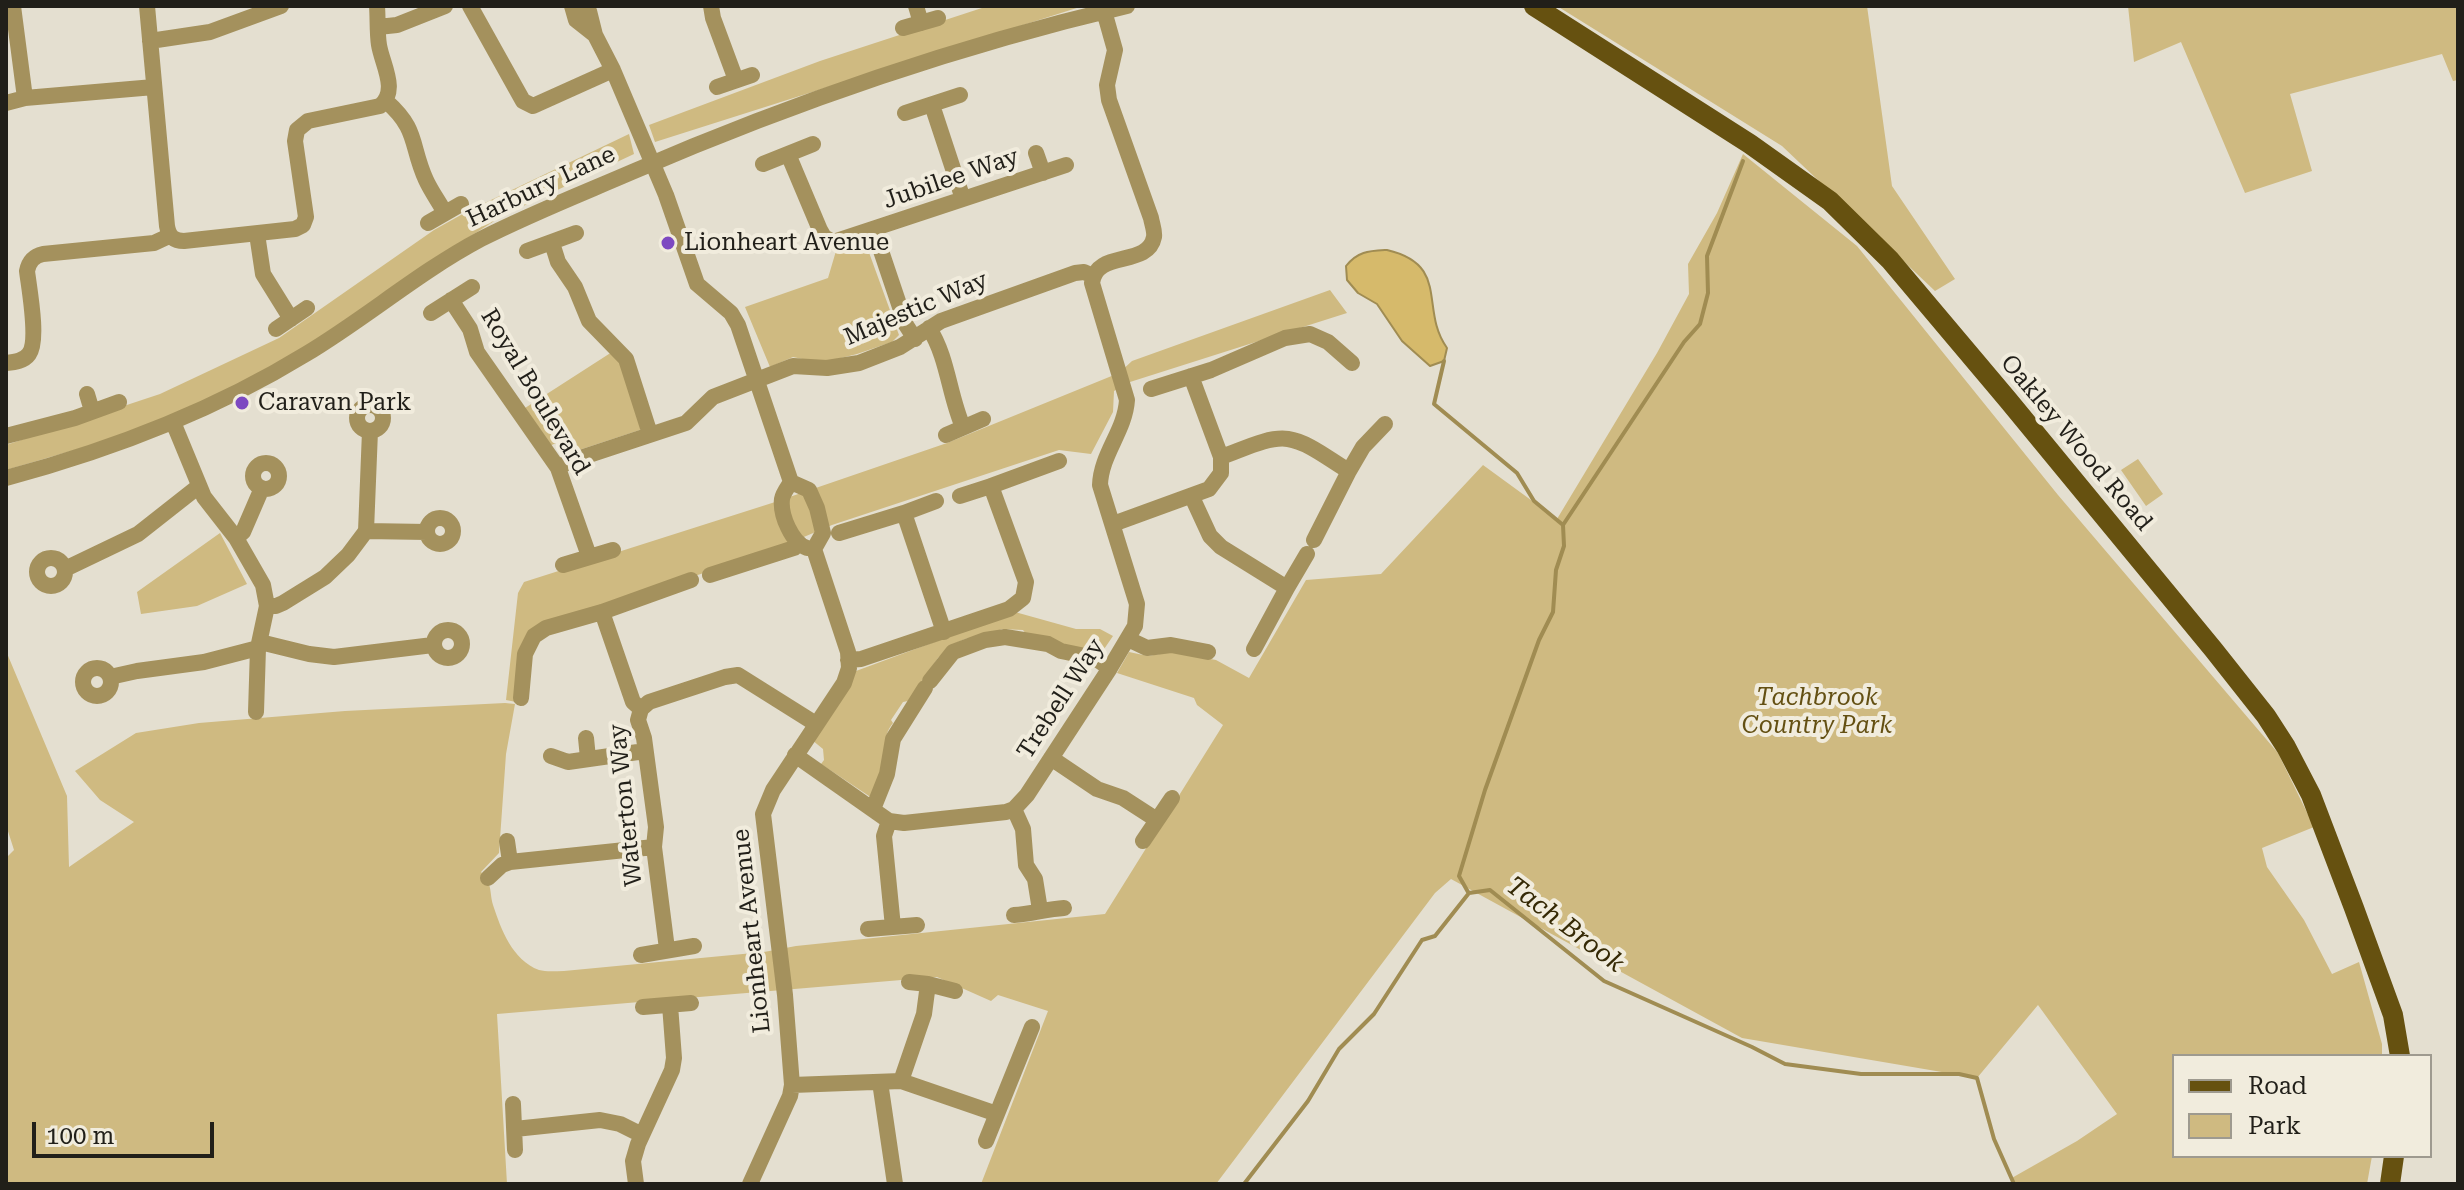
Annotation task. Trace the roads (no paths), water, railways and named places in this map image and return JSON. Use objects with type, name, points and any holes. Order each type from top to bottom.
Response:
[{"type":"main road","name":"Oakley Wood Road","points":[[1534,6],[1750,144],[1830,201],[1890,260],[2008,400],[2213,649],[2266,716],[2286,747],[2311,795],[2354,908],[2393,1015],[2400,1054]]},
{"type":"main road","points":[[2390,1184],[2394,1158]]},
{"type":"street","points":[[13,6],[25,98]]},
{"type":"street","points":[[147,6],[167,226],[169,236],[184,241],[295,229],[305,222],[306,210],[295,141],[297,130],[308,121],[371,109],[386,101],[389,87],[380,49],[377,6]]},
{"type":"street","points":[[150,41],[210,32],[281,6]]},
{"type":"street","points":[[378,27],[397,25],[445,6]]},
{"type":"street","points":[[470,6],[528,105],[533,106],[613,70]]},
{"type":"street","points":[[572,6],[576,20],[595,35]]},
{"type":"street","points":[[583,6],[591,16],[595,35],[653,163],[697,284],[735,319],[791,482],[809,490],[823,533],[806,546],[710,575]]},
{"type":"street","points":[[711,6],[713,18],[744,78],[717,87]]},
{"type":"street","points":[[903,28],[930,21],[916,6]]},
{"type":"street","name":"Harbury Lane","points":[[6,478],[74,459],[173,422],[256,382],[303,356],[479,240],[653,163],[817,97],[1011,36],[1127,6]]},
{"type":"street","points":[[1093,276],[1097,268],[1105,263],[1143,251],[1153,240],[1154,234],[1109,100],[1107,85],[1115,50],[1104,11]]},
{"type":"street","points":[[6,103],[25,98],[154,87]]},
{"type":"street","points":[[905,113],[960,95]]},
{"type":"street","points":[[386,101],[405,120],[415,141],[425,178],[445,213]]},
{"type":"street","points":[[932,105],[963,199]]},
{"type":"street","points":[[763,164],[813,144]]},
{"type":"street","name":"Jubilee Way","points":[[1036,153],[1043,173]]},
{"type":"street","name":"Jubilee Way","points":[[788,154],[824,237],[833,242],[1066,165]]},
{"type":"street","points":[[428,223],[461,204]]},
{"type":"street","name":"Jubilee Way","points":[[874,230],[906,325],[934,336],[963,427]]},
{"type":"street","points":[[527,251],[576,233]]},
{"type":"street","points":[[257,234],[263,274],[291,319]]},
{"type":"street","points":[[6,363],[26,357],[33,345],[27,271],[35,257],[48,253],[154,243],[169,236]]},
{"type":"street","points":[[552,243],[558,262],[575,287],[589,321],[626,359],[650,434]]},
{"type":"street","name":"Majestic Way","points":[[558,468],[686,423],[713,397],[793,366],[827,368],[859,363],[900,347],[941,321],[1075,273],[1084,272],[1093,276]]},
{"type":"street","name":"Trebell Way","points":[[1014,809],[1027,795],[1135,626],[1137,604],[1100,485],[1100,472],[1126,412],[1127,400],[1093,289],[1093,276]]},
{"type":"street","name":"Royal Boulevard","points":[[431,313],[472,287]]},
{"type":"street","name":"Royal Boulevard","points":[[451,300],[470,329],[477,352],[558,468],[589,556]]},
{"type":"street","points":[[276,329],[307,308]]},
{"type":"street","points":[[1151,389],[1211,370],[1285,338],[1310,334],[1328,342],[1352,363]]},
{"type":"street","points":[[1113,524],[1209,489],[1221,473],[1221,457],[1191,376]]},
{"type":"street","points":[[87,394],[92,411]]},
{"type":"street","points":[[6,436],[119,402]]},
{"type":"street","points":[[946,435],[983,419]]},
{"type":"street","points":[[173,422],[204,497],[236,538],[263,585],[267,606],[259,645],[256,712]]},
{"type":"street","points":[[1254,649],[1349,471],[1363,447],[1385,424]]},
{"type":"street","points":[[267,606],[283,603],[325,577],[348,555],[366,531],[370,431]]},
{"type":"street","points":[[1221,457],[1286,438],[1349,471]]},
{"type":"street","points":[[960,496],[1059,461]]},
{"type":"street","points":[[791,482],[782,496],[782,507],[793,538],[806,546],[848,660],[861,659],[1009,609],[1023,598],[1026,582],[991,486]]},
{"type":"street","points":[[65,569],[138,534],[199,486]]},
{"type":"street","points":[[236,538],[243,532],[262,488]]},
{"type":"street","points":[[1192,497],[1210,536],[1221,547],[1287,588]]},
{"type":"street","points":[[839,533],[936,501]]},
{"type":"street","points":[[904,513],[944,632]]},
{"type":"street","points":[[366,531],[427,532]]},
{"type":"street","points":[[563,565],[613,550]]},
{"type":"street","points":[[521,698],[525,654],[534,636],[546,628],[602,612],[691,580]]},
{"type":"street","points":[[602,612],[633,702],[641,709]]},
{"type":"street","points":[[873,809],[887,774],[893,739],[927,684],[953,652],[985,640],[1005,637],[1048,644],[1061,651],[1095,658],[1110,668]]},
{"type":"street","points":[[1128,639],[1147,648],[1171,645],[1208,652]]},
{"type":"street","points":[[110,677],[204,662],[259,645],[334,657],[433,645]]},
{"type":"street","name":"Lionheart Avenue","points":[[750,1184],[790,1096],[792,1085],[785,995],[762,819],[768,799],[844,683],[848,660]]},
{"type":"street","name":"Waterton Way","points":[[667,949],[654,847],[656,827],[644,738],[638,720],[641,709],[649,702],[738,675],[816,724]]},
{"type":"street","points":[[586,738],[588,758]]},
{"type":"street","points":[[551,756],[568,762],[645,751]]},
{"type":"street","points":[[795,755],[889,821],[904,823],[1014,809],[1023,829],[1026,865],[1035,879],[1040,910]]},
{"type":"street","points":[[1051,758],[1097,789],[1123,798],[1157,820]]},
{"type":"street","points":[[1143,841],[1172,798]]},
{"type":"street","points":[[889,821],[884,836],[893,927]]},
{"type":"street","points":[[507,841],[510,862]]},
{"type":"street","points":[[488,878],[510,862],[654,847]]},
{"type":"street","points":[[1014,915],[1064,908]]},
{"type":"street","points":[[868,929],[917,925]]},
{"type":"street","points":[[641,955],[694,946]]},
{"type":"street","points":[[909,982],[955,991]]},
{"type":"street","points":[[901,1081],[924,1014],[928,984]]},
{"type":"street","points":[[643,1007],[691,1003]]},
{"type":"street","points":[[636,1184],[633,1161],[672,1070],[670,1005]]},
{"type":"street","points":[[986,1141],[1032,1027]]},
{"type":"street","points":[[792,1085],[901,1081],[997,1114]]},
{"type":"street","points":[[880,1082],[895,1184]]},
{"type":"street","points":[[513,1104],[515,1150]]},
{"type":"street","points":[[515,1129],[600,1120],[620,1124],[642,1135]]},
{"type":"waterway","points":[[1468,892],[1459,876],[1485,790],[1539,640],[1553,612],[1556,570],[1564,546],[1563,525],[1684,342],[1700,324],[1708,293],[1707,256],[1743,161]]},
{"type":"waterway","points":[[1444,361],[1434,404],[1517,473],[1534,501],[1563,525]]},
{"type":"waterway","name":"Tach Brook","points":[[1244,1184],[1308,1101],[1339,1049],[1374,1014],[1422,940],[1435,936],[1469,893],[1490,890],[1604,981],[1785,1064],[1861,1074],[1959,1074],[1977,1078],[1994,1139],[2014,1184]]},
{"type":"place","name":"Lionheart Avenue","points":[[668,243]]},
{"type":"place","name":"Caravan Park","points":[[242,403]]},
{"type":"park label","name":"Tachbrook Country Park","points":[[1817,712]]}]
